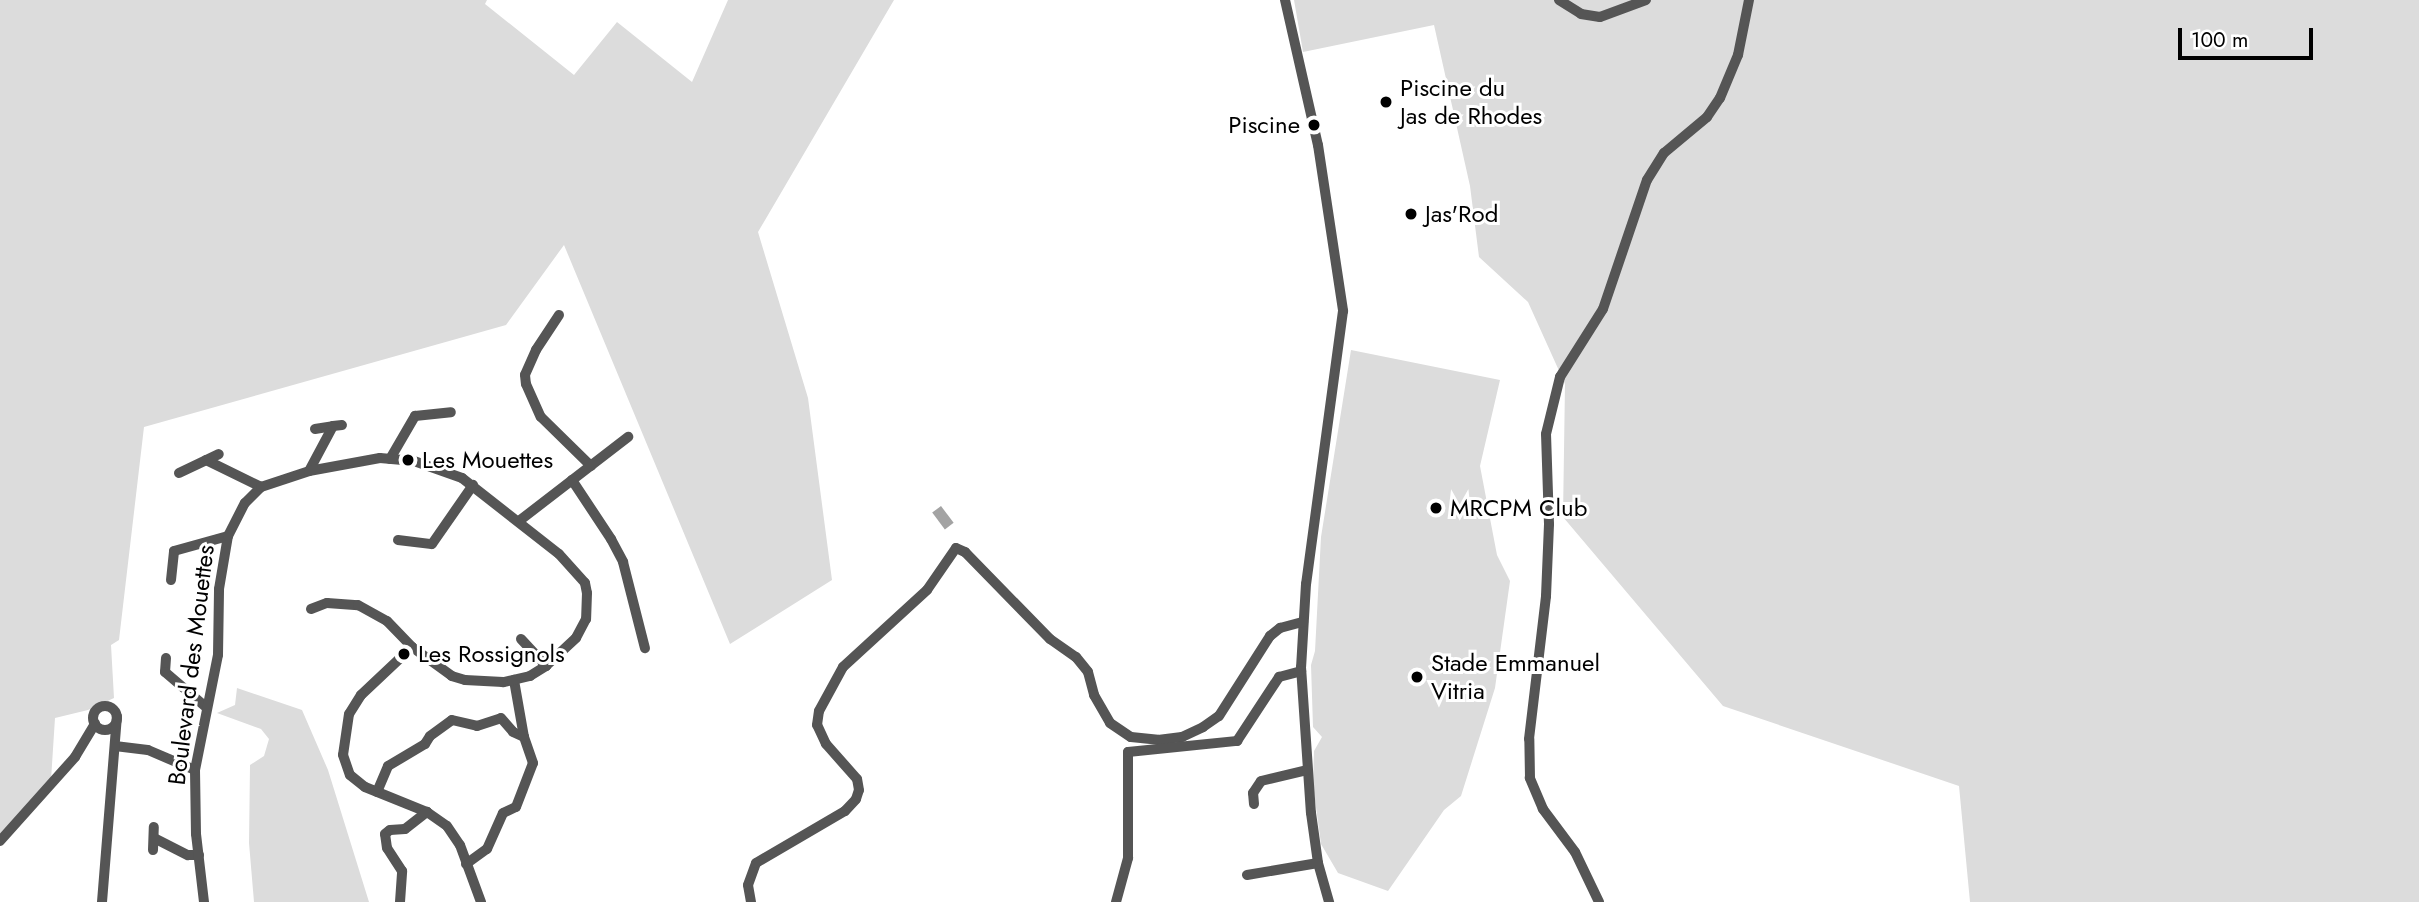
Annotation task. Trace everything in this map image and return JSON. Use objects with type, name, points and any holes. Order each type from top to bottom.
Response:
[{"type":"street","points":[[1285,0],[1318,145],[1343,311],[1317,492],[1303,622],[1301,671],[1307,770],[1318,863],[1329,902]]},
{"type":"street","points":[[1559,0],[1581,14],[1600,17],[1646,0]]},
{"type":"street","points":[[1599,902],[1575,852],[1535,792],[1528,763],[1546,596],[1549,524],[1546,434],[1560,377],[1603,309],[1647,180],[1664,153],[1707,117],[1720,98],[1738,55],[1749,0]]},
{"type":"street","points":[[559,315],[536,350],[525,375],[526,384],[541,416],[591,466]]},
{"type":"street","points":[[390,459],[415,416],[452,412]]},
{"type":"street","points":[[309,471],[338,425],[315,429]]},
{"type":"street","points":[[519,521],[628,437]]},
{"type":"street","points":[[178,473],[219,454]]},
{"type":"street","points":[[206,460],[261,487],[309,471],[355,461],[414,461],[450,473],[473,485],[519,521],[577,572],[587,593],[586,619],[582,629],[546,666],[514,680],[479,683],[452,676],[412,647],[387,621],[358,605],[327,603],[311,609]]},
{"type":"street","points":[[572,480],[623,562],[645,648]]},
{"type":"street","points":[[398,540],[436,547],[473,485]]},
{"type":"street","name":"Boulevard des Mouettes","points":[[204,902],[195,770],[218,655],[219,589],[228,536],[245,502],[261,487]]},
{"type":"street","points":[[174,551],[228,536]]},
{"type":"street","points":[[171,580],[176,540]]},
{"type":"street","points":[[751,902],[748,885],[756,863],[845,811],[856,799],[859,790],[857,779],[826,744],[817,725],[819,712],[843,667],[927,590],[956,548],[965,552],[1050,639],[1076,657],[1088,672],[1094,695],[1110,723],[1131,737],[1158,740],[1182,737],[1203,727],[1219,716],[1270,636],[1280,628],[1303,622]]},
{"type":"street","points":[[521,639],[546,666]]},
{"type":"street","points":[[412,647],[361,695],[347,720],[343,755],[347,770],[359,784],[427,812],[452,832],[481,902]]},
{"type":"street","points":[[163,686],[166,658]]},
{"type":"street","points":[[1116,902],[1128,858],[1128,752],[1237,741],[1279,677],[1301,671]]},
{"type":"street","points":[[165,672],[207,708]]},
{"type":"street","points":[[466,864],[487,849],[503,813],[516,807],[533,763],[524,737],[514,680]]},
{"type":"street","points":[[0,841],[75,757],[95,724],[94,715],[102,706],[111,708],[117,717],[102,902]]},
{"type":"street","points":[[95,724],[107,730],[115,725],[117,717]]},
{"type":"street","points":[[377,792],[388,766],[425,744],[430,736],[452,720],[477,726],[501,718],[513,732],[524,737]]},
{"type":"street","points":[[115,746],[148,750],[195,770]]},
{"type":"street","points":[[1254,804],[1253,793],[1261,781],[1307,770]]},
{"type":"street","points":[[400,902],[402,871],[387,848],[386,834],[390,830],[405,829],[427,812]]},
{"type":"street","points":[[153,850],[154,832],[188,855],[199,855]]},
{"type":"street","points":[[1247,875],[1318,863]]},
{"type":"shaded area","points":[[0,0],[487,0],[485,4],[574,75],[617,22],[692,82],[728,0],[894,0],[758,232],[808,398],[832,580],[730,644],[564,245],[506,325],[144,427],[119,640],[111,645],[114,698],[88,710],[55,718],[51,780],[0,835]]},
{"type":"shaded area","points":[[1294,0],[2419,0],[2419,902],[1970,902],[1959,786],[1723,706],[1563,517],[1565,384],[1528,302],[1479,257],[1470,186],[1434,25],[1303,52]]},
{"type":"shaded area","points":[[1351,350],[1500,380],[1480,466],[1497,555],[1510,581],[1495,688],[1461,796],[1444,810],[1388,891],[1338,873],[1321,844],[1313,785],[1314,751],[1322,737],[1313,727],[1311,665],[1315,651],[1321,537]]},
{"type":"shaded area","points":[[941,506],[954,523],[945,529],[932,513]]},
{"type":"shaded area","points":[[237,688],[302,710],[328,770],[369,902],[254,902],[249,843],[250,765],[264,756],[269,739],[261,729],[217,713],[235,705]]},
{"type":"place","name":"Piscine du Jas de Rhodes","points":[[1386,102]]},
{"type":"place","name":"Piscine","points":[[1314,125]]},
{"type":"place","name":"Jas'Rod","points":[[1411,214]]},
{"type":"place","name":"Les Mouettes","points":[[408,460]]},
{"type":"place","name":"MRCPM Club","points":[[1436,508]]},
{"type":"place","name":"Les Rossignols","points":[[404,654]]},
{"type":"place","name":"Stade Emmanuel Vitria","points":[[1417,677]]}]
